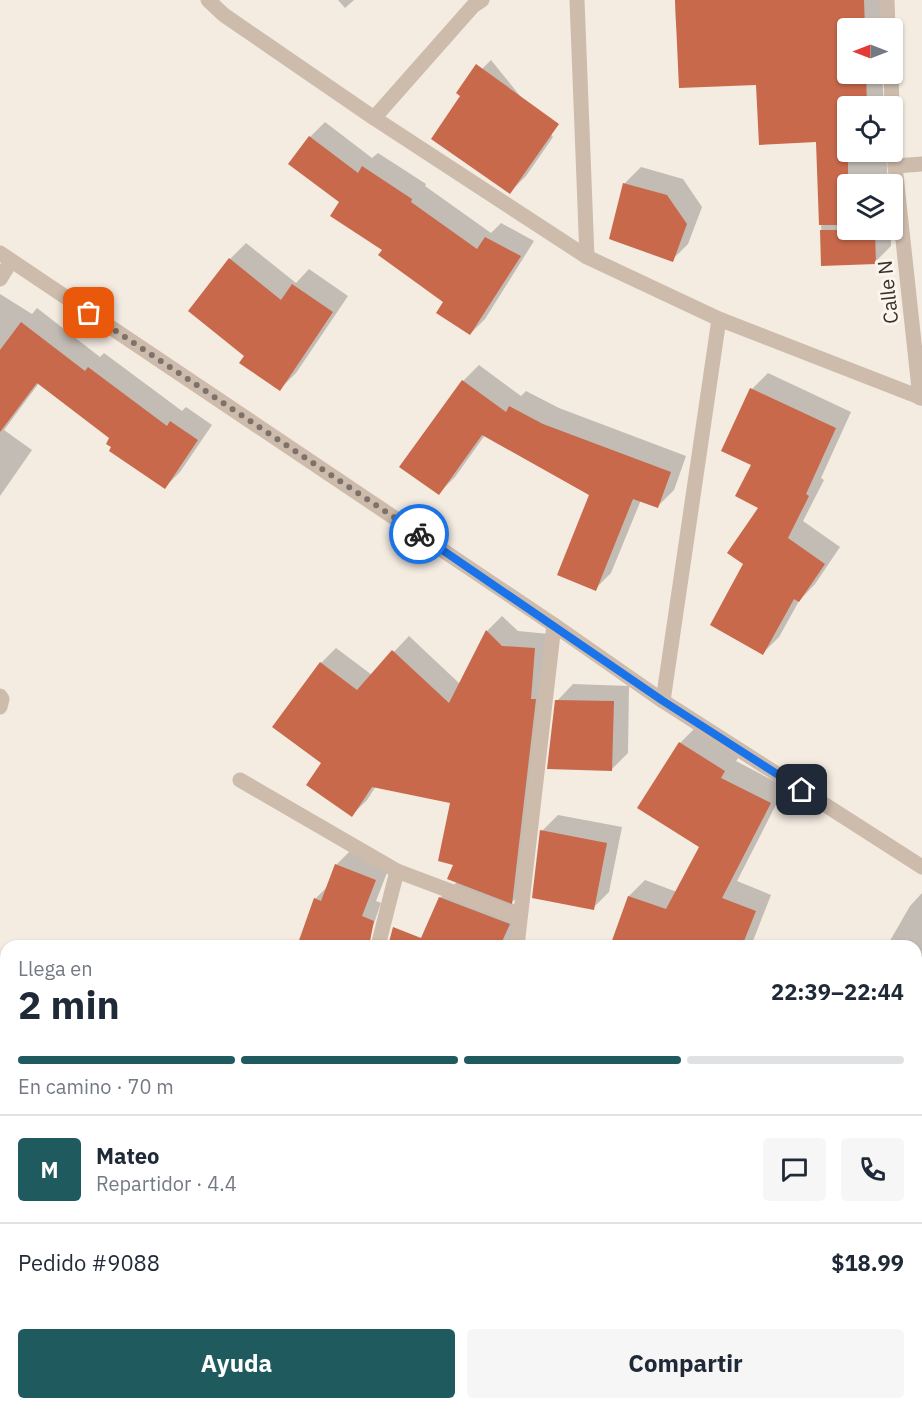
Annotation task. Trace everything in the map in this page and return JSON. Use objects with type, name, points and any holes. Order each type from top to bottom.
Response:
[{"type":"street","points":[[208,0],[224,15],[374,118],[587,257],[719,319],[921,398]]},
{"type":"street","points":[[577,0],[587,257]]},
{"type":"street","points":[[887,0],[888,18]]},
{"type":"street","points":[[374,118],[474,2]]},
{"type":"street","name":"Calle N","points":[[896,162],[921,398]]},
{"type":"street","points":[[896,166],[922,164]]},
{"type":"street","points":[[0,279],[6,257],[554,625],[663,701],[922,867]]},
{"type":"street","points":[[663,701],[719,319]]},
{"type":"street","points":[[517,940],[554,625]]},
{"type":"street","points":[[0,696],[2,699],[0,706]]},
{"type":"street","points":[[240,780],[397,871],[519,917]]},
{"type":"street","points":[[380,940],[397,871]]},
{"type":"building","points":[[675,0],[864,0],[865,18],[837,18],[837,84],[866,84],[867,96],[837,96],[837,162],[848,162],[848,174],[837,174],[837,225],[819,225],[816,142],[759,145],[756,85],[679,88]]},
{"type":"building","points":[[476,64],[559,124],[510,194],[431,139],[460,96],[456,93]]},
{"type":"building","points":[[309,136],[358,173],[362,166],[412,199],[411,202],[477,249],[485,237],[521,256],[470,335],[436,313],[443,302],[378,255],[382,250],[330,216],[339,202],[288,164]]},
{"type":"building","points":[[623,183],[667,195],[687,224],[673,262],[609,239]]},
{"type":"building","points":[[820,230],[837,230],[837,240],[875,240],[876,264],[821,266]]},
{"type":"building","points":[[229,258],[281,300],[292,284],[333,312],[280,391],[239,363],[244,356],[188,311]]},
{"type":"building","points":[[21,322],[85,371],[88,367],[167,426],[170,421],[198,440],[165,489],[109,451],[111,447],[106,444],[109,438],[37,383],[0,432],[0,350]]},
{"type":"building","points":[[462,380],[506,412],[509,406],[543,424],[671,472],[658,508],[633,499],[596,591],[557,575],[589,495],[482,435],[439,495],[399,467]]},
{"type":"building","points":[[750,388],[836,428],[806,494],[809,496],[788,538],[825,564],[799,602],[794,599],[763,655],[710,625],[743,564],[727,553],[758,508],[735,496],[751,465],[721,451]]},
{"type":"building","points":[[486,630],[502,646],[535,648],[531,699],[536,699],[512,904],[447,879],[453,865],[438,861],[450,803],[372,787],[352,817],[306,785],[321,763],[272,727],[320,662],[357,690],[392,650],[449,703]]},
{"type":"building","points":[[555,700],[614,701],[612,771],[547,769]]},
{"type":"building","points":[[679,742],[725,771],[721,778],[771,803],[722,898],[756,911],[744,940],[612,940],[628,896],[666,909],[699,847],[637,808]]},
{"type":"building","points":[[540,830],[607,843],[594,910],[532,898]]},
{"type":"building","points":[[335,864],[376,880],[362,916],[374,921],[370,940],[299,940],[314,898],[321,901]]},
{"type":"building","points":[[439,897],[510,924],[503,940],[390,940],[393,927],[421,938]]},
{"type":"way so far","points":[[89,313],[419,534]]},
{"type":"route","points":[[419,534],[663,701],[802,790]]}]
